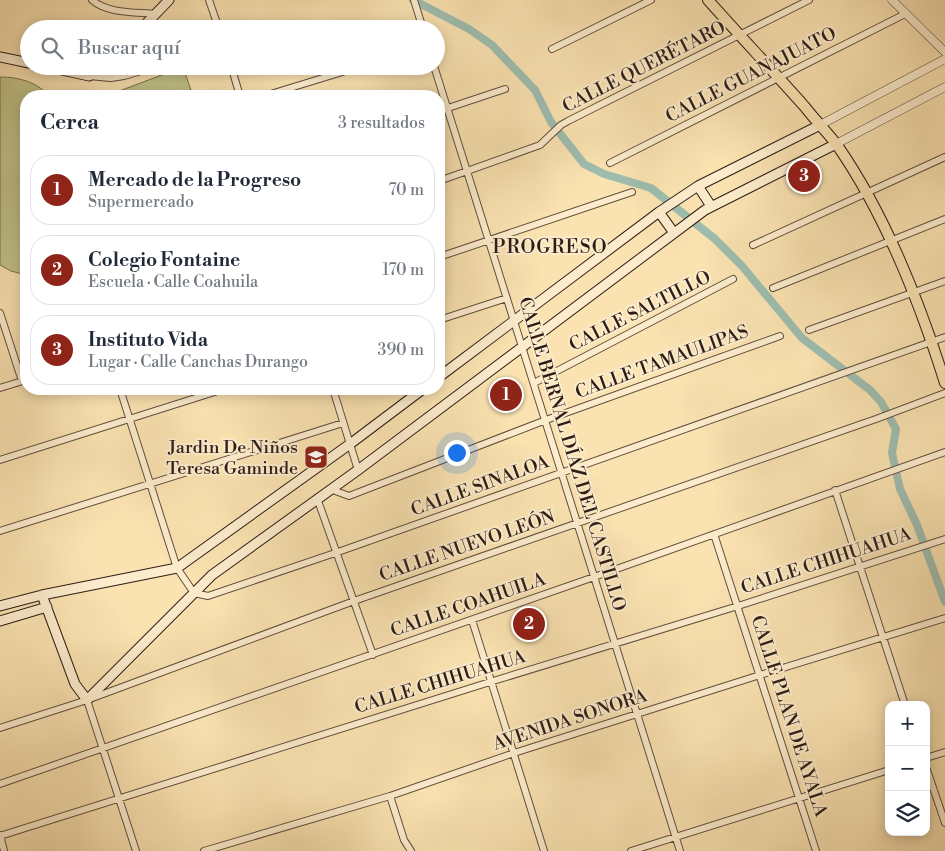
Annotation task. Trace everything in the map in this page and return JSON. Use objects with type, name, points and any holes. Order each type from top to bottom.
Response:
[{"type":"main road","points":[[150,20],[169,0]]},
{"type":"main road","points":[[708,0],[779,77],[836,144],[867,194],[913,292],[945,383]]},
{"type":"main road","points":[[0,57],[20,61]]},
{"type":"main road","points":[[84,75],[89,76]]},
{"type":"main road","points":[[445,372],[669,204],[694,188],[820,125]]},
{"type":"main road","points":[[42,595],[75,684],[87,700],[212,575],[358,470],[708,208],[836,144]]},
{"type":"main road","points":[[694,188],[708,208]]},
{"type":"main road","points":[[659,212],[674,233]]},
{"type":"main road","points":[[0,606],[42,595],[177,568],[415,395]]},
{"type":"main road","points":[[0,621],[46,607]]},
{"type":"street","points":[[92,0],[113,10],[156,14]]},
{"type":"street","points":[[209,0],[216,20]]},
{"type":"street","points":[[414,0],[420,20]]},
{"type":"street","points":[[552,49],[652,0]]},
{"type":"street","name":"CALLE QUERÉTARO","points":[[445,179],[540,145],[561,125],[809,0]]},
{"type":"street","points":[[892,0],[945,52]]},
{"type":"street","name":"CALLE GUANAJUATO","points":[[610,163],[905,14]]},
{"type":"street","points":[[820,125],[945,59]]},
{"type":"street","points":[[89,76],[111,78],[127,75]]},
{"type":"street","points":[[234,75],[238,90]]},
{"type":"street","points":[[284,90],[333,75]]},
{"type":"street","name":"CALLE BERNAL DÍAZ DEL CASTILLO","points":[[437,75],[442,90]]},
{"type":"street","points":[[836,144],[945,87]]},
{"type":"street","points":[[445,109],[505,89]]},
{"type":"street","name":"CALLE BERNAL DÍAZ DEL CASTILLO","points":[[445,99],[680,851]]},
{"type":"street","points":[[753,246],[945,157]]},
{"type":"street","points":[[445,255],[632,192]]},
{"type":"street","points":[[773,288],[945,220]]},
{"type":"street","name":"CALLE SALTILLO","points":[[534,383],[733,279]]},
{"type":"street","points":[[809,330],[945,281]]},
{"type":"street","points":[[445,318],[507,298]]},
{"type":"street","points":[[0,313],[20,370]]},
{"type":"street","name":"CALLE TAMAULIPAS","points":[[330,489],[349,496],[546,420],[780,336]]},
{"type":"street","name":"CALLE SINALOA","points":[[194,593],[208,596],[338,552],[945,337]]},
{"type":"street","points":[[0,388],[20,382]]},
{"type":"street","name":"CALLE NUEVO LEÓN","points":[[0,728],[87,700],[354,601],[945,393]]},
{"type":"street","points":[[122,395],[177,568],[194,593]]},
{"type":"street","points":[[0,460],[204,395]]},
{"type":"street","points":[[335,395],[358,470]]},
{"type":"street","points":[[0,531],[343,423]]},
{"type":"street","name":"CALLE COAHUILA","points":[[0,784],[373,655],[881,473],[945,452]]},
{"type":"street","points":[[834,490],[904,701]]},
{"type":"street","points":[[317,498],[338,552],[373,655]]},
{"type":"street","name":"CALLE PLAN DE AYALA","points":[[714,534],[816,851]]},
{"type":"street","name":"CALLE CHIHUAHUA","points":[[0,835],[738,606],[945,539]]},
{"type":"street","name":"AVENIDA SONORA","points":[[204,851],[390,796],[514,753],[945,618]]},
{"type":"street","points":[[472,620],[544,851]]},
{"type":"street","points":[[87,700],[136,851]]},
{"type":"street","points":[[930,757],[945,752]]},
{"type":"street","points":[[631,851],[885,771]]},
{"type":"street","points":[[930,779],[945,823]]},
{"type":"street","points":[[390,796],[404,840],[411,851]]},
{"type":"street","points":[[0,835],[4,851]]},
{"type":"green space","points":[[162,75],[186,75],[191,90],[122,90]]},
{"type":"green space","points":[[0,77],[27,81],[43,90],[20,90],[20,273],[0,265]]},
{"type":"waterway","points":[[413,0],[469,29],[492,45],[535,90],[551,122],[584,164],[604,174],[651,188],[715,239],[742,266],[802,338],[870,390],[881,402],[896,429],[892,453],[900,489],[917,525],[945,602]]},
{"type":"place","name":"Instituto Vida","points":[[804,176]]},
{"type":"place","name":"Mercado de la Progreso","points":[[506,395]]},
{"type":"place","name":"Jardin De Niños Teresa Gaminde","points":[[316,457]]},
{"type":"place","name":"Colegio Fontaine","points":[[529,624]]},
{"type":"district","name":"PROGRESO","points":[[550,247]]}]
